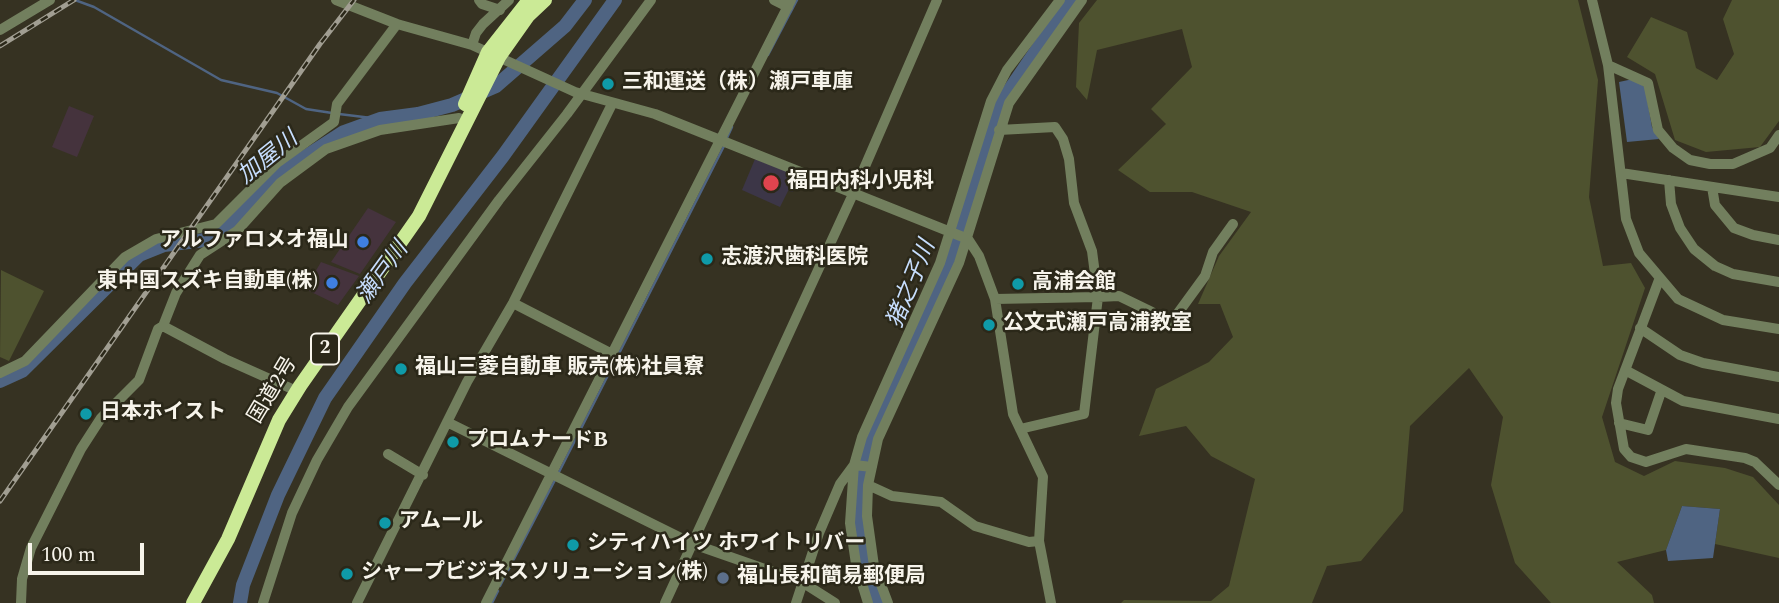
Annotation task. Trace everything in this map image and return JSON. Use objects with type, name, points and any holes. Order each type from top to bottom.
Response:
[{"type":"highway","name":"国道2号","points":[[182,603],[211,556],[253,456],[290,388],[412,213],[493,54],[530,0]]},
{"type":"highway","name":"国道2号","points":[[493,54],[545,0]]},
{"type":"highway","name":"国道2号","points":[[193,603],[228,538],[279,420],[419,216],[466,111]]},
{"type":"street","points":[[0,30],[50,0]]},
{"type":"street","points":[[336,0],[397,24],[472,45],[578,93],[655,114],[966,238],[979,256],[995,299],[1010,402],[1043,477],[1039,541],[1051,603]]},
{"type":"street","points":[[479,0],[482,4],[500,10]]},
{"type":"street","points":[[472,45],[476,33],[509,0]]},
{"type":"street","points":[[263,603],[292,513],[317,460],[348,407],[578,93],[651,0]]},
{"type":"street","points":[[486,603],[555,476],[614,355],[724,143],[790,3],[774,0]]},
{"type":"street","points":[[665,603],[853,194],[937,0]]},
{"type":"street","points":[[868,603],[852,540],[872,412],[932,285],[999,85],[1060,0]]},
{"type":"street","points":[[796,603],[831,504],[863,465],[966,238],[999,130],[1020,84],[1082,0]]},
{"type":"street","points":[[1592,0],[1608,65],[1626,219],[1639,253],[1659,280],[1678,299],[1723,320],[1779,329]]},
{"type":"street","points":[[0,373],[25,361],[125,257],[156,239],[216,224],[277,163],[334,122],[337,104],[397,24]]},
{"type":"street","points":[[1608,65],[1648,83],[1658,130],[1673,148],[1690,160],[1710,164],[1733,164],[1775,148],[1779,135]]},
{"type":"street","points":[[357,603],[493,332],[513,303],[612,104]]},
{"type":"street","points":[[21,603],[22,579],[31,548],[81,449],[101,418],[139,380],[158,328],[163,326],[176,293],[200,254],[237,231],[280,183],[326,149],[380,130],[466,111]]},
{"type":"street","points":[[999,130],[1055,127],[1063,139],[1069,159],[1074,204],[1092,251],[1098,297],[1084,414],[1020,429]]},
{"type":"street","points":[[1621,173],[1779,197]]},
{"type":"street","points":[[1669,180],[1676,216],[1694,249],[1715,266],[1733,274],[1779,282]]},
{"type":"street","points":[[1712,187],[1715,205],[1734,228],[1779,240]]},
{"type":"street","points":[[247,193],[259,206]]},
{"type":"street","points":[[995,299],[1119,296],[1152,312],[1161,322],[1170,324],[1205,276],[1213,252],[1233,224]]},
{"type":"street","points":[[1659,280],[1625,370],[1616,403],[1624,449],[1638,460],[1652,462],[1685,449],[1745,457],[1762,467],[1779,485]]},
{"type":"street","points":[[513,303],[614,355]]},
{"type":"street","points":[[163,326],[225,359],[290,388]]},
{"type":"street","points":[[1640,328],[1680,355],[1703,363],[1779,377]]},
{"type":"street","points":[[1625,370],[1661,392],[1711,409],[1779,419]]},
{"type":"street","points":[[1619,423],[1648,430],[1661,392]]},
{"type":"street","points":[[447,422],[693,544],[802,582],[835,603]]},
{"type":"street","points":[[388,454],[423,475]]},
{"type":"street","points":[[863,465],[869,485],[871,550],[888,603]]},
{"type":"street","points":[[869,485],[892,496],[942,502],[975,526],[1029,542],[1039,541]]},
{"type":"shaded area","points":[[69,106],[94,116],[77,157],[52,147]]},
{"type":"shaded area","name":"福田内科小児科","points":[[755,159],[799,176],[793,192],[788,191],[780,207],[742,190]]},
{"type":"shaded area","name":"アルファロメオ福山","points":[[368,208],[396,222],[360,274],[331,262]]},
{"type":"shaded area","name":"東中国スズキ自動車(株)","points":[[321,262],[359,276],[338,305],[305,289]]},
{"type":"green space","points":[[1097,0],[1578,0],[1598,80],[1589,197],[1603,266],[1631,263],[1645,288],[1602,417],[1615,462],[1644,476],[1675,461],[1725,468],[1753,477],[1779,505],[1779,558],[1715,544],[1720,509],[1682,506],[1666,550],[1617,562],[1652,595],[1654,603],[1551,603],[1515,563],[1491,485],[1503,417],[1469,368],[1410,426],[1403,511],[1361,561],[1327,566],[1312,603],[1121,603],[1124,600],[1211,601],[1229,586],[1255,479],[1211,456],[1186,426],[1139,436],[1156,389],[1209,362],[1233,337],[1220,304],[1198,304],[1219,256],[1251,212],[1192,192],[1150,192],[1118,170],[1166,124],[1151,109],[1192,67],[1182,29],[1097,50],[1087,100],[1076,87],[1079,23]]},
{"type":"green space","points":[[1732,0],[1779,0],[1779,121],[1760,147],[1706,152],[1675,140],[1655,74],[1627,57],[1651,17],[1687,32],[1696,68],[1717,80],[1734,54],[1723,19]]},
{"type":"green space","points":[[1,270],[44,291],[9,361],[0,357]]},
{"type":"water","points":[[1633,79],[1645,87],[1652,127],[1659,139],[1627,142],[1619,82]]},
{"type":"water","points":[[1682,506],[1720,509],[1713,558],[1668,561],[1666,550]]},
{"type":"waterway","points":[[75,0],[94,7],[221,80],[277,93],[306,109],[332,113]]},
{"type":"waterway","name":"加屋川","points":[[0,381],[22,371],[139,255],[164,245],[205,240],[220,232],[282,172],[344,132],[380,119],[418,114],[452,105],[496,86],[565,26],[585,0]]},
{"type":"waterway","name":"瀬戸川","points":[[240,603],[243,585],[278,495],[325,398],[405,283],[503,156],[615,0]]},
{"type":"waterway","points":[[768,55],[797,0]]},
{"type":"waterway","name":"猪之子川","points":[[879,603],[864,565],[859,521],[857,489],[866,449],[880,412],[942,283],[998,107],[1071,0]]},
{"type":"waterway","points":[[339,114],[380,119]]},
{"type":"waterway","points":[[726,140],[732,127]]},
{"type":"waterway","points":[[558,474],[724,146]]},
{"type":"waterway","points":[[500,586],[555,480]]},
{"type":"waterway","points":[[492,603],[498,591]]},
{"type":"railway","points":[[0,46],[74,0]]},
{"type":"railway","points":[[0,501],[320,44],[354,0]]},
{"type":"place","name":"三和運送（株）瀬戸車庫","points":[[608,84]]},
{"type":"place","name":"福田内科小児科","points":[[771,183]]},
{"type":"place","name":"アルファロメオ福山","points":[[363,242]]},
{"type":"place","name":"志渡沢歯科医院","points":[[707,259]]},
{"type":"place","name":"東中国スズキ自動車(株)","points":[[332,283]]},
{"type":"place","name":"高浦会館","points":[[1018,284]]},
{"type":"place","name":"公文式瀬戸高浦教室","points":[[989,325]]},
{"type":"place","name":"福山三菱自動車 販売(株)社員寮","points":[[401,369]]},
{"type":"place","name":"日本ホイスト","points":[[86,414]]},
{"type":"place","name":"プロムナードB","points":[[453,442]]},
{"type":"place","name":"アムール","points":[[385,523]]},
{"type":"place","name":"シティハイツ ホワイトリバー","points":[[573,545]]},
{"type":"place","name":"シャープビジネスソリューション(株)","points":[[347,574]]},
{"type":"place","name":"福山長和簡易郵便局","points":[[723,578]]}]
